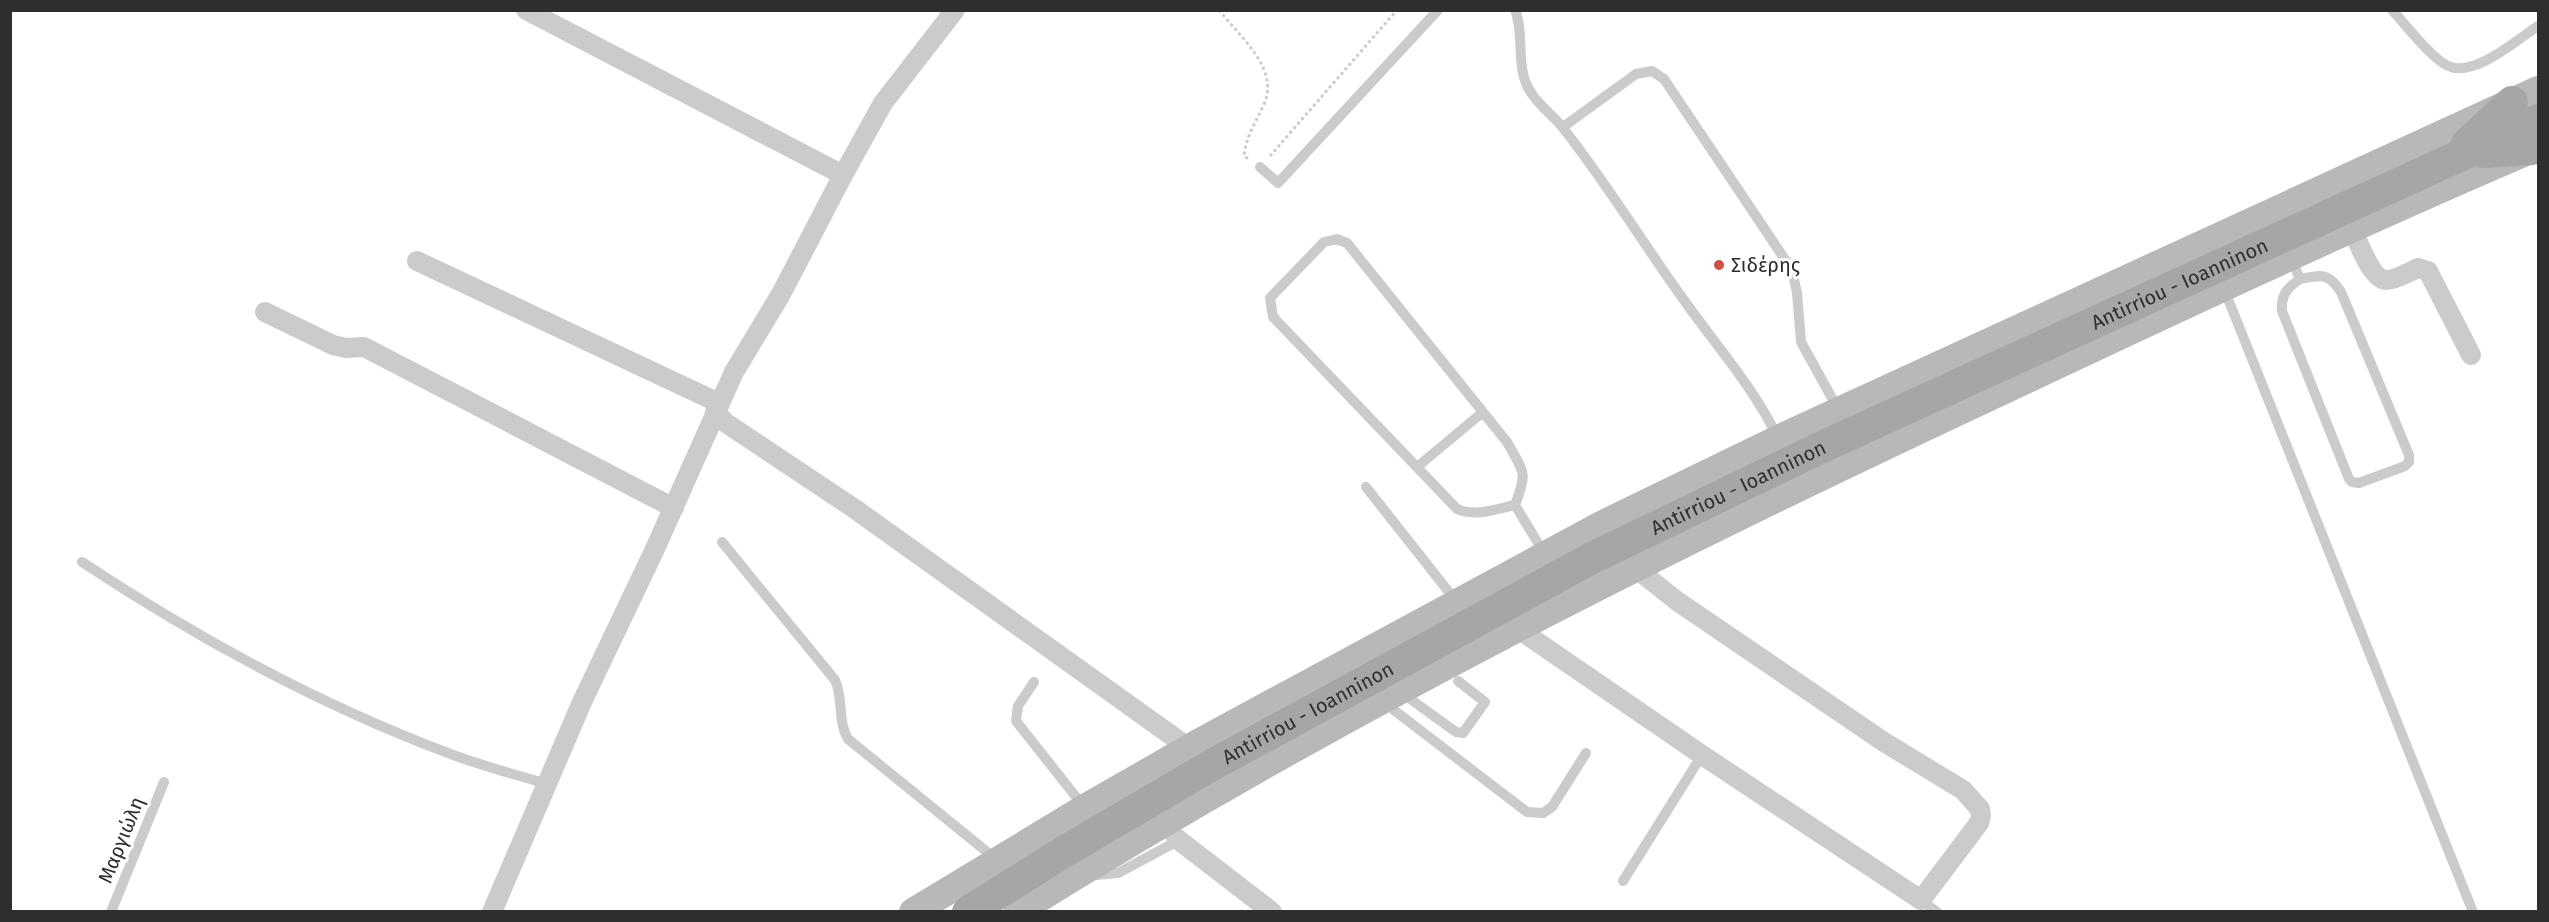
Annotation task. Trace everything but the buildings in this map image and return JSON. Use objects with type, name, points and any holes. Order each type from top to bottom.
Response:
[{"type":"main road","points":[[2448,160],[2525,96]]},
{"type":"main road","name":"Antirriou - Ioanninon","points":[[968,912],[1071,847],[1212,765],[1592,558],[1822,447],[2448,160],[2536,139]]},
{"type":"street","points":[[526,10],[843,175]]},
{"type":"street","points":[[492,912],[582,702],[674,508],[734,372],[781,294],[883,104],[955,10]]},
{"type":"street","points":[[913,912],[1189,748],[1456,601],[1657,497],[1838,411],[2525,96]]},
{"type":"street","points":[[1017,912],[1088,867],[1174,829],[1391,696],[1635,567],[1884,446],[2224,289],[2296,268],[2352,229],[2536,139]]},
{"type":"street","points":[[2352,229],[2373,272],[2379,278],[2391,279],[2418,268],[2428,271],[2471,355]]},
{"type":"street","points":[[417,261],[717,408],[726,423],[855,509],[1189,748]]},
{"type":"street","points":[[265,312],[333,345],[346,348],[364,347],[674,508]]},
{"type":"street","points":[[1517,628],[1702,755],[1921,900],[1979,823],[1980,809],[1974,800],[1963,790],[1884,742],[1677,602],[1635,567]]},
{"type":"street","points":[[1174,829],[1272,912]]},
{"type":"lane","points":[[1260,167],[1278,183],[1438,10]]},
{"type":"lane","points":[[1515,10],[1522,63],[1529,90],[1563,127],[1679,294],[1764,409],[1778,439]]},
{"type":"lane","points":[[2392,10],[2442,62],[2454,68],[2473,67],[2538,26]]},
{"type":"lane","points":[[1563,127],[1636,74],[1652,71],[1664,79],[1792,270],[1797,293],[1801,342],[1838,411]]},
{"type":"lane","points":[[1337,239],[1347,243],[1507,442],[1523,470],[1524,482],[1515,505],[1466,513],[1457,509],[1273,317],[1270,298],[1324,242],[1337,239]]},
{"type":"lane","points":[[2296,268],[2328,276],[2341,292],[2409,455],[2409,462],[2404,466],[2359,483],[2349,479],[2282,311],[2282,295],[2296,268]]},
{"type":"lane","points":[[2224,289],[2473,912]]},
{"type":"lane","points":[[1417,467],[1483,412]]},
{"type":"lane","points":[[1366,487],[1456,601]]},
{"type":"lane","points":[[1515,505],[1545,554]]},
{"type":"lane","points":[[722,542],[835,680],[840,696],[841,728],[848,739],[998,860]]},
{"type":"lane","points":[[82,562],[175,622],[224,650],[334,706],[459,757],[547,784]]},
{"type":"lane","points":[[1391,696],[1456,732],[1463,733],[1485,702],[1458,681]]},
{"type":"lane","points":[[1034,682],[1018,706],[1016,721],[1085,808]]},
{"type":"lane","points":[[1391,696],[1527,812],[1543,813],[1552,807],[1586,753]]},
{"type":"lane","points":[[1623,881],[1702,755]]},
{"type":"lane","name":"Μαργιώλη","points":[[111,912],[164,782]]},
{"type":"lane","points":[[1921,900],[1937,912]]},
{"type":"path","points":[[1220,10],[1265,68],[1269,88],[1265,103],[1246,141],[1245,156],[1260,167],[1397,10]]},
{"type":"place","name":"Σιδέρης","points":[[1719,265]]}]
